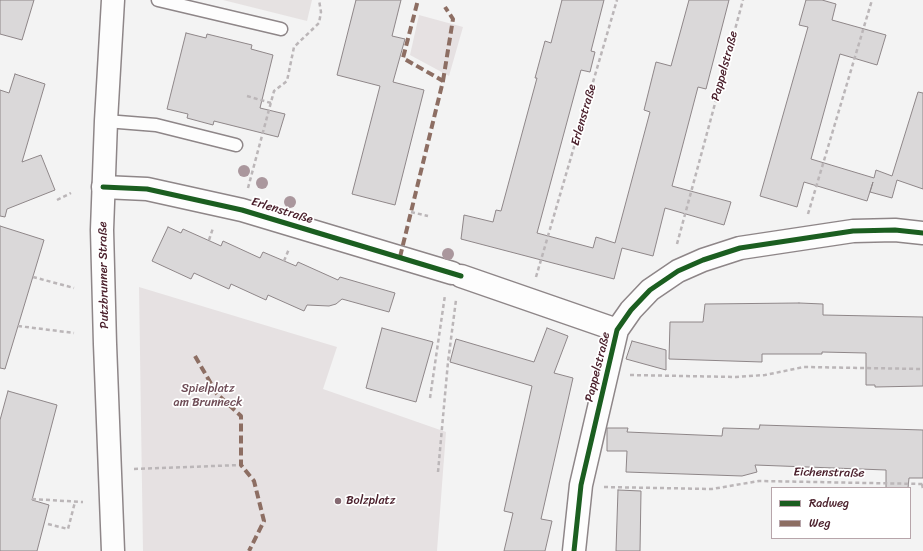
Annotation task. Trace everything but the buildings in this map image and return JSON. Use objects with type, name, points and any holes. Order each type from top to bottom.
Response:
[{"type":"street","name":"Putzbrunner Straße","points":[[113,0],[103,187],[105,344],[113,551]]},
{"type":"street","name":"Erlenstraße","points":[[103,187],[147,189],[242,210],[455,279],[530,299],[617,330]]},
{"type":"street","name":"Pappelstraße","points":[[574,551],[581,485],[617,330],[631,310],[650,290],[678,271],[703,260],[740,248],[853,231],[895,230],[923,233]]},
{"type":"lane","points":[[158,0],[281,29]]},
{"type":"lane","points":[[106,121],[156,125],[236,145]]},
{"type":"path","points":[[242,210],[274,91],[287,81],[294,46],[319,23],[321,12],[319,0]]},
{"type":"path","points":[[802,239],[872,0]]},
{"type":"path","points":[[247,96],[271,103]]},
{"type":"path","points":[[56,200],[71,193]]},
{"type":"path","points":[[411,212],[428,216]]},
{"type":"path","points":[[209,240],[211,233]]},
{"type":"path","points":[[284,262],[288,253]]},
{"type":"path","points":[[33,277],[74,288]]},
{"type":"path","points":[[430,398],[455,279]]},
{"type":"path","points":[[438,472],[448,362],[457,292],[455,279]]},
{"type":"path","points":[[18,326],[74,333]]},
{"type":"path","points":[[134,469],[241,465]]},
{"type":"path","points":[[923,484],[923,489]]},
{"type":"path","points":[[32,499],[82,502]]},
{"type":"path","points":[[48,524],[68,529],[75,502]]},
{"type":"shaded area","points":[[223,0],[312,0],[307,21]]},
{"type":"green space","points":[[419,15],[463,27],[449,76],[410,55]]},
{"type":"green space","name":"Spielplatz am Brunneck","points":[[139,287],[337,347],[323,389],[446,432],[437,551],[143,551]]},
{"type":"marked path","points":[[400,257],[443,81],[403,58],[418,0]]},
{"type":"marked path","points":[[443,81],[453,19],[445,7]]},
{"type":"marked path","points":[[195,356],[217,394],[241,416],[241,465],[254,481],[264,521],[249,551]]},
{"type":"cycle path","points":[[103,187],[147,189],[242,210],[461,276]]},
{"type":"cycle path","points":[[574,551],[581,485],[617,330],[631,310],[650,290],[678,271],[703,260],[740,248],[853,231],[895,230],[923,233]]},
{"type":"place","name":"Bolzplatz","points":[[338,501]]}]
